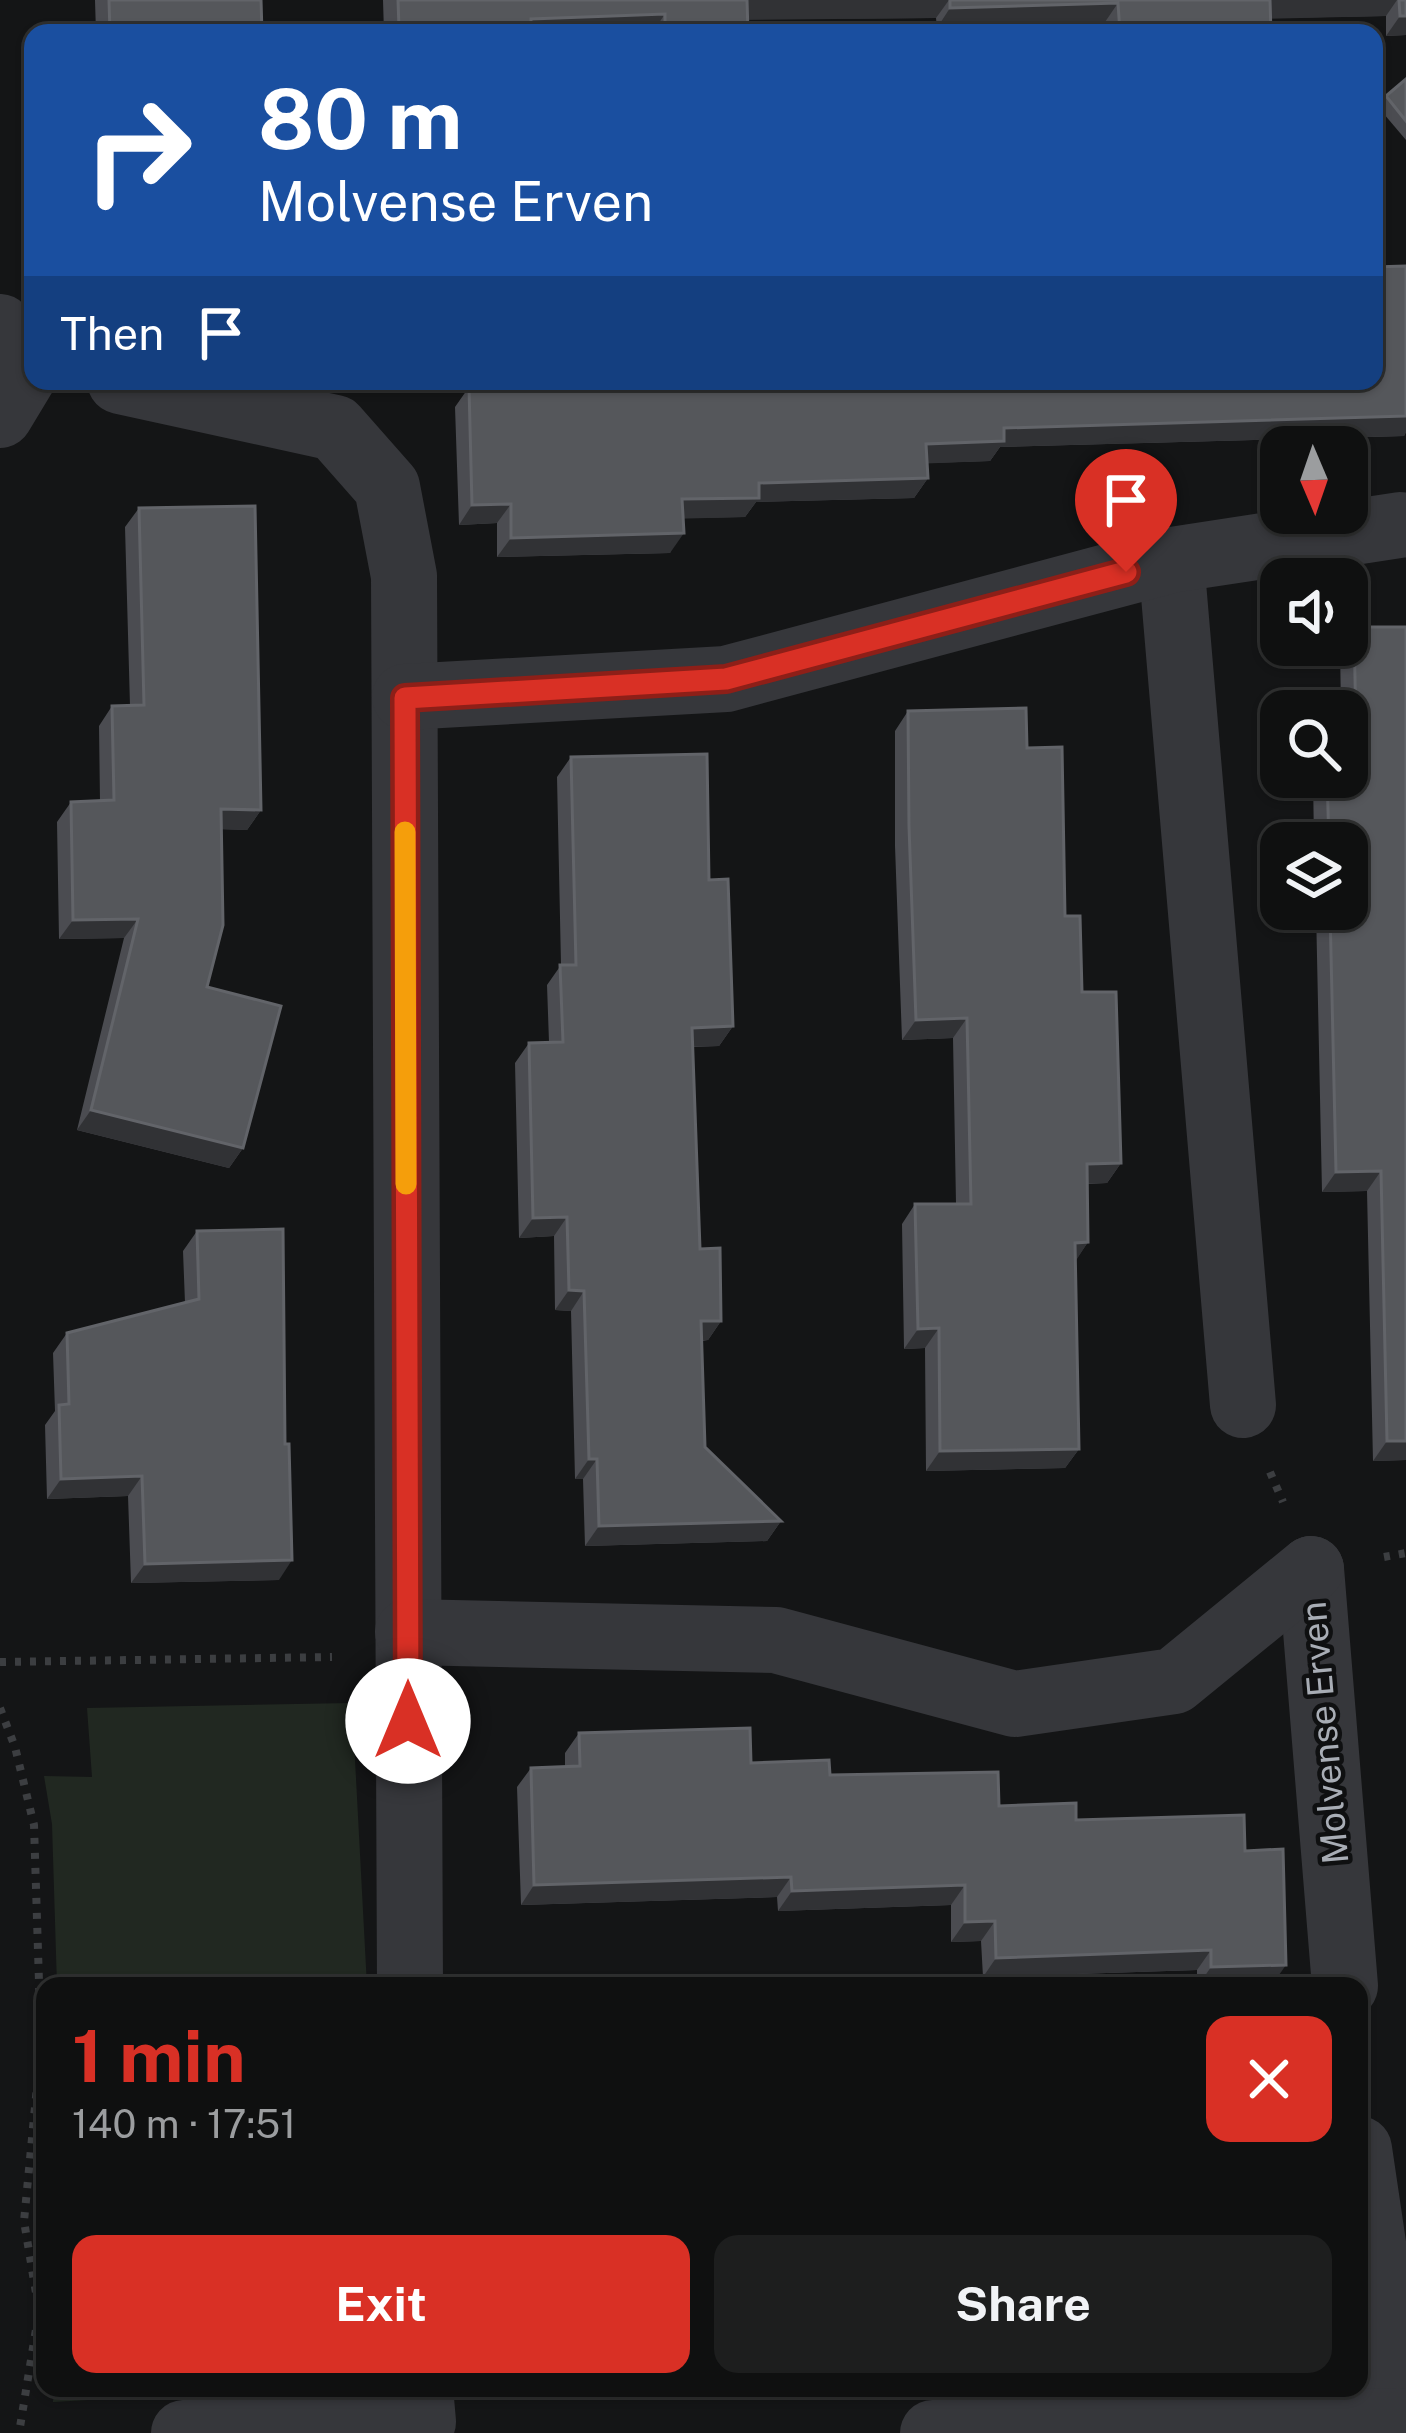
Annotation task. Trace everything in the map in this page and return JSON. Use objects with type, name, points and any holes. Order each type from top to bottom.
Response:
[{"type":"street","points":[[0,327],[24,352]]},
{"type":"street","points":[[0,416],[24,377]]},
{"type":"street","points":[[161,390],[335,428],[387,488],[404,576],[410,1977]]},
{"type":"street","points":[[405,698],[726,679],[1171,560],[1400,524]]},
{"type":"street","points":[[1171,560],[1243,1405]]},
{"type":"street","name":"Molvense Erven","points":[[408,1633],[776,1640],[1015,1704],[1174,1681],[1311,1570],[1345,1977]]},
{"type":"street","points":[[933,2433],[1400,2427],[1368,2210]]},
{"type":"street","points":[[184,2433],[434,2414]]},
{"type":"path","points":[[0,1662],[338,1657],[408,1633]]},
{"type":"path","points":[[0,1708],[34,1825],[39,1977]]},
{"type":"path","points":[[36,2096],[24,2222],[36,2293]]},
{"type":"path","points":[[19,2433],[36,2329]]},
{"type":"shaded area","points":[[352,1703],[367,1977],[57,1977],[52,1824],[44,1776],[92,1777],[87,1708]]},
{"type":"shaded area","points":[[53,2397],[140,2397],[53,2402]]},
{"type":"building","points":[[109,0],[261,0],[262,24],[110,24]]},
{"type":"building","points":[[398,0],[747,0],[748,24],[665,24],[665,14],[531,19],[531,24],[399,24]]},
{"type":"building","points":[[950,0],[1270,0],[1271,24],[1119,24],[1118,3],[950,8]]},
{"type":"building","points":[[1399,0],[1406,0],[1406,16],[1400,16]]},
{"type":"building","points":[[1406,79],[1406,121],[1386,96]]},
{"type":"building","points":[[1406,266],[1406,416],[1004,428],[1004,441],[926,444],[928,478],[759,483],[759,498],[682,499],[684,533],[511,538],[511,504],[472,505],[469,390],[1383,390],[1383,267]]},
{"type":"building","points":[[255,506],[261,810],[221,809],[223,925],[207,987],[281,1006],[243,1148],[91,1110],[138,919],[73,920],[71,802],[114,800],[112,706],[144,705],[139,508]]},
{"type":"building","points":[[1368,627],[1406,627],[1406,1441],[1387,1441],[1381,1171],[1336,1172],[1330,930],[1368,930],[1368,822],[1328,822],[1328,798],[1368,798],[1368,690],[1355,690],[1355,666],[1368,666]]},
{"type":"building","points":[[1026,708],[1027,748],[1062,747],[1065,916],[1080,916],[1082,992],[1116,992],[1121,1163],[1087,1164],[1088,1242],[1075,1243],[1079,1449],[940,1451],[939,1328],[918,1329],[915,1204],[971,1204],[967,1018],[916,1020],[908,711]]},
{"type":"building","points":[[707,754],[709,880],[728,879],[733,1026],[692,1028],[700,1249],[720,1248],[721,1321],[701,1321],[705,1447],[781,1521],[599,1526],[597,1459],[589,1459],[584,1291],[569,1290],[567,1217],[533,1218],[529,1043],[563,1042],[560,965],[576,965],[571,757]]},
{"type":"building","points":[[283,1229],[285,1444],[289,1444],[292,1560],[145,1564],[142,1476],[61,1479],[59,1405],[69,1404],[67,1333],[199,1299],[197,1231]]},
{"type":"building","points":[[750,1728],[751,1763],[829,1760],[830,1775],[998,1772],[999,1806],[1076,1803],[1076,1820],[1244,1815],[1245,1851],[1283,1849],[1286,1965],[1211,1967],[1211,1950],[996,1958],[995,1921],[965,1922],[965,1885],[792,1891],[791,1877],[534,1885],[531,1768],[580,1766],[579,1733]]},
{"type":"slow traffic","points":[[405,832],[406,1184]]},
{"type":"route","points":[[408,1721],[405,698],[726,679],[1126,572]]}]
